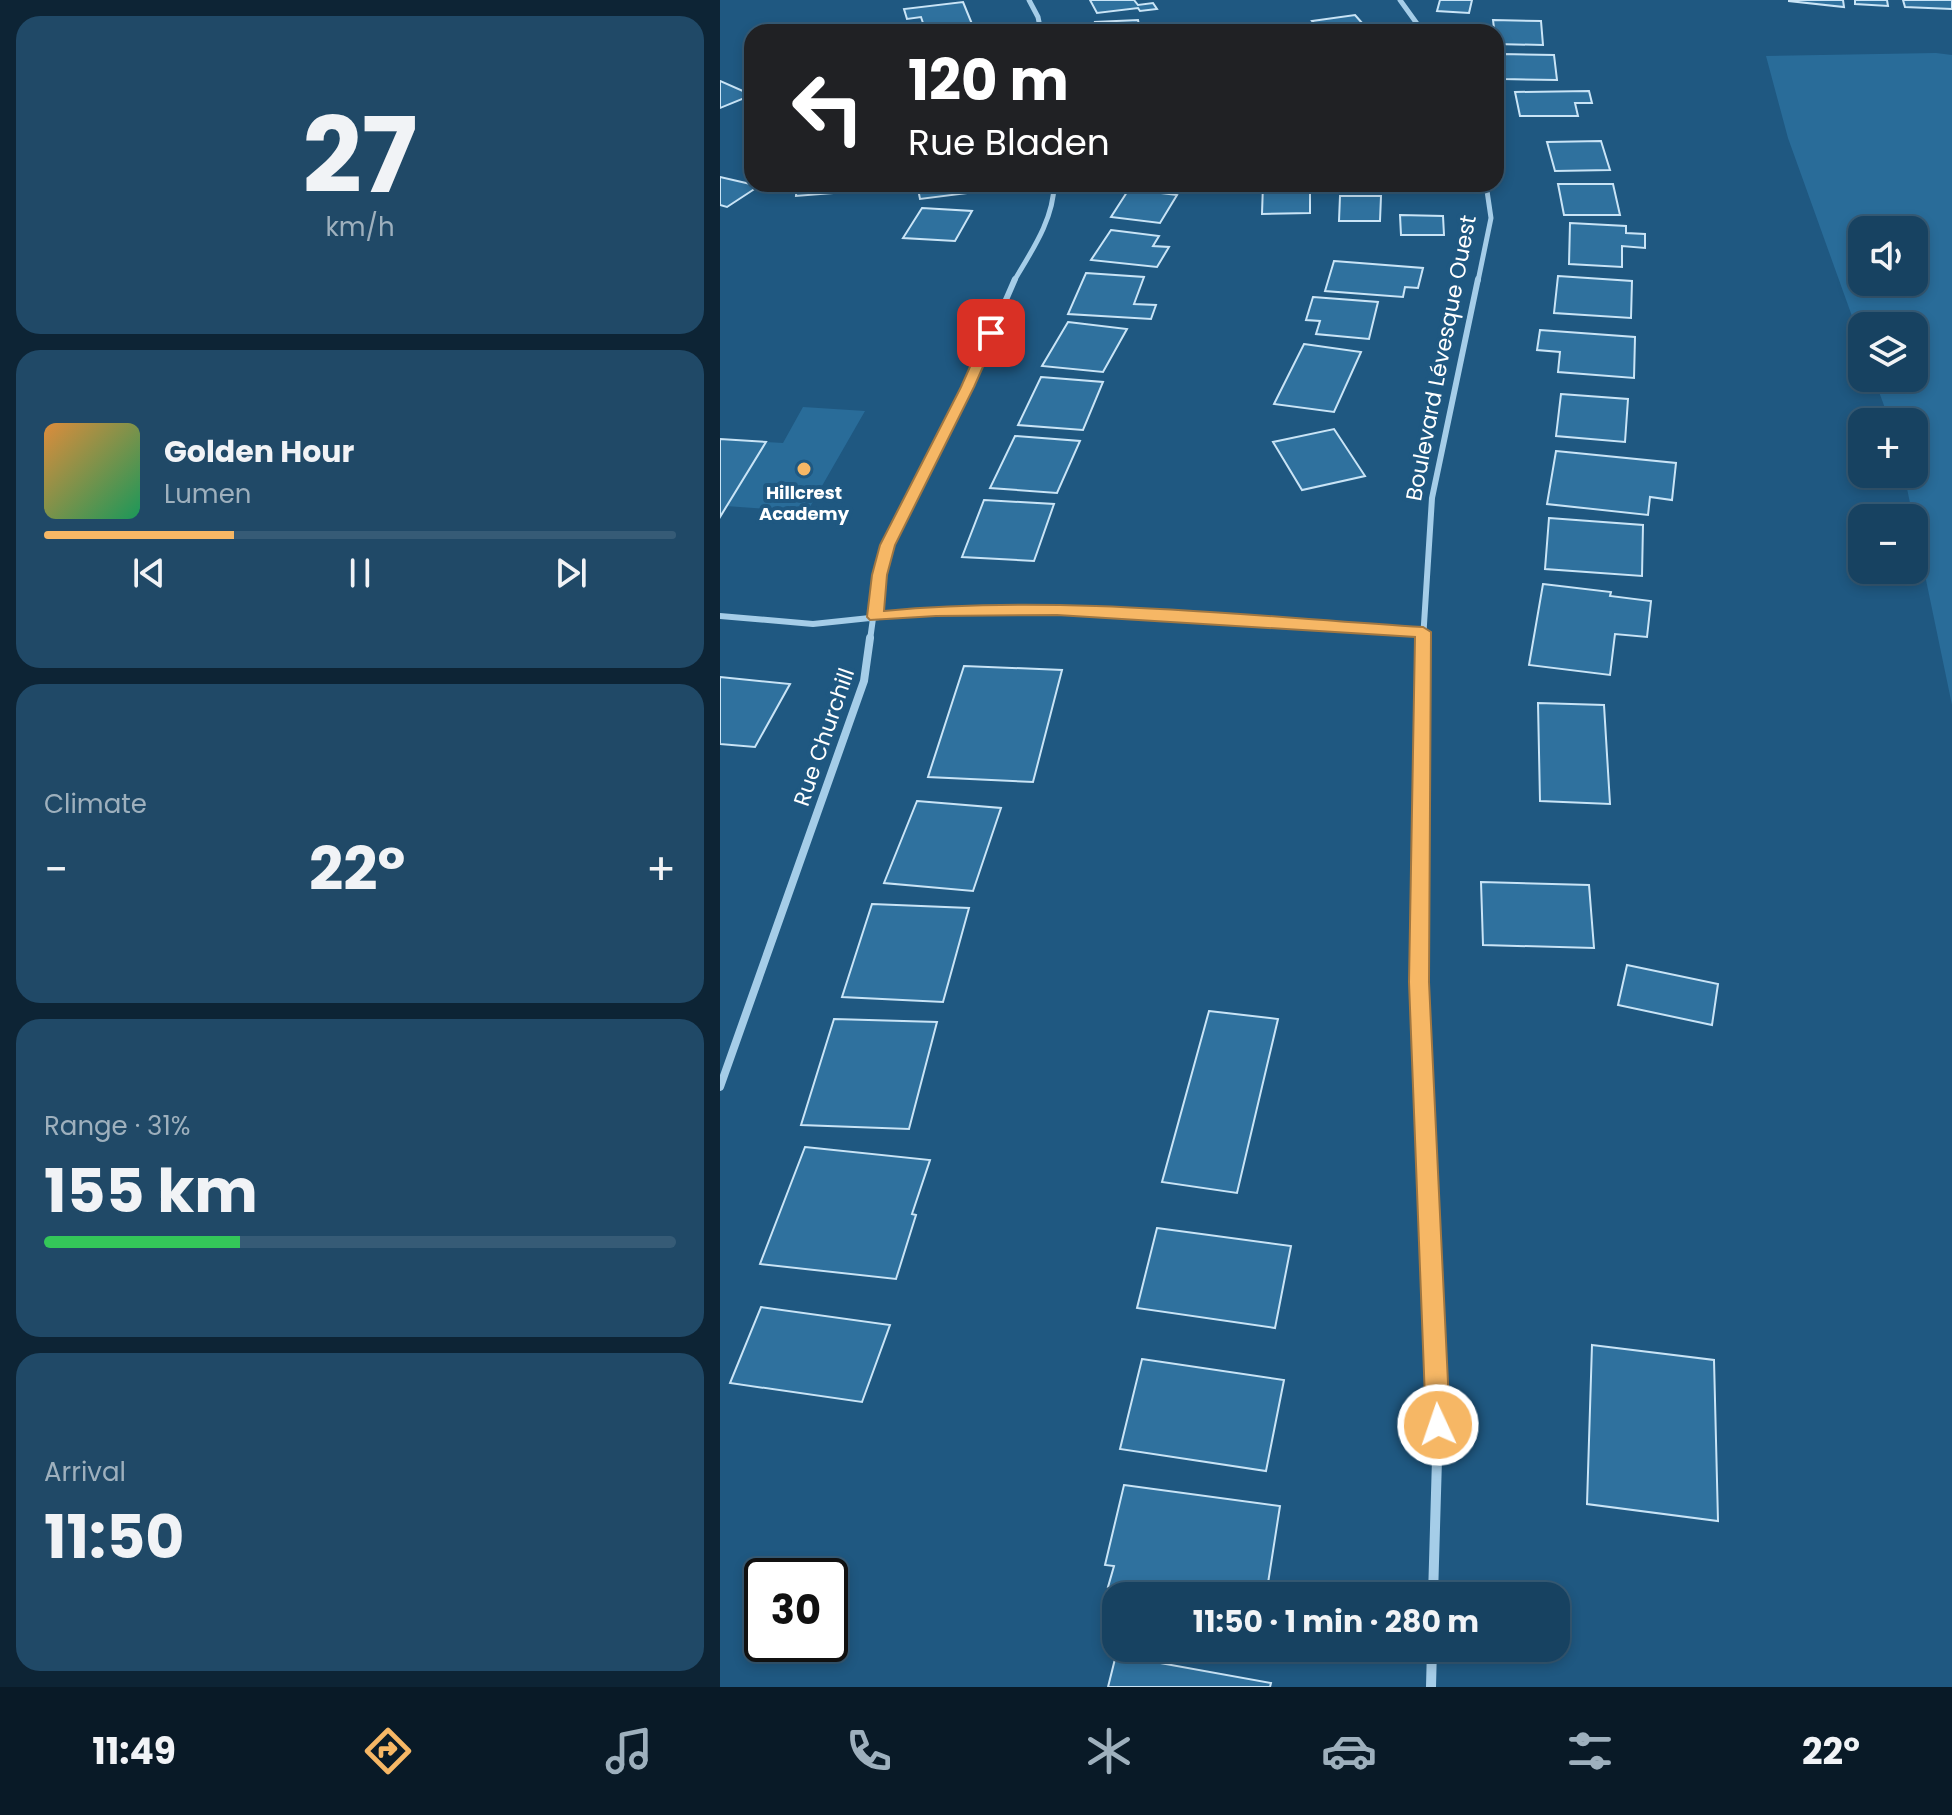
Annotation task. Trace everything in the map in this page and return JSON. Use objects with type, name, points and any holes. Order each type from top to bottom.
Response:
[{"type":"street","points":[[1029,0],[1038,24]]},
{"type":"street","points":[[1400,0],[1417,24]]},
{"type":"street","name":"Rue Churchill","points":[[720,1087],[864,681],[879,575],[887,545],[968,387],[1015,279],[1029,259],[1054,201],[1054,192]]},
{"type":"street","name":"Boulevard Lévesque Ouest","points":[[1433,1582],[1438,1425],[1419,982],[1423,632],[1432,498],[1491,218],[1487,192]]},
{"type":"street","points":[[720,616],[813,624],[936,611],[1057,610],[1423,632]]},
{"type":"street","points":[[1431,1687],[1432,1662]]},
{"type":"shaded area","points":[[1952,55],[1952,705],[1927,584],[1928,504],[1910,504],[1907,488],[1928,488],[1928,408],[1885,408],[1879,392],[1928,392],[1928,312],[1851,312],[1788,138],[1766,56]]},
{"type":"shaded area","points":[[803,407],[865,411],[807,512],[726,506],[766,442],[783,443]]},
{"type":"building","points":[[1090,0],[1134,0],[1138,5],[1153,3],[1157,9],[1097,13]]},
{"type":"building","points":[[1440,0],[1472,0],[1469,13],[1437,11]]},
{"type":"building","points":[[1789,0],[1843,0],[1844,7],[1789,1]]},
{"type":"building","points":[[1855,0],[1887,0],[1888,6],[1855,4]]},
{"type":"building","points":[[1903,0],[1952,0],[1952,9],[1905,7]]},
{"type":"building","points":[[963,2],[972,24],[923,24],[921,17],[907,19],[904,9]]},
{"type":"building","points":[[1355,15],[1363,24],[1314,24],[1312,21]]},
{"type":"building","points":[[1138,20],[1139,24],[1095,24]]},
{"type":"building","points":[[1493,20],[1541,21],[1543,45],[1504,44],[1504,24],[1494,24]]},
{"type":"building","points":[[1504,54],[1554,55],[1557,80],[1504,79]]},
{"type":"building","points":[[720,81],[744,92],[744,98],[720,108]]},
{"type":"building","points":[[1589,91],[1592,103],[1575,103],[1578,116],[1520,116],[1515,92]]},
{"type":"building","points":[[1601,141],[1610,170],[1555,171],[1547,142]]},
{"type":"building","points":[[720,177],[744,183],[744,192],[750,192],[727,207],[720,205]]},
{"type":"building","points":[[1558,184],[1613,184],[1620,215],[1564,215]]},
{"type":"building","points":[[796,192],[846,192],[796,196]]},
{"type":"building","points":[[919,192],[976,192],[920,199]]},
{"type":"building","points":[[1127,192],[1177,195],[1160,223],[1111,217]]},
{"type":"building","points":[[1263,192],[1310,192],[1310,213],[1262,214]]},
{"type":"building","points":[[1340,196],[1381,196],[1380,221],[1339,221]]},
{"type":"building","points":[[922,208],[972,211],[955,241],[903,238]]},
{"type":"building","points":[[1400,215],[1443,216],[1444,235],[1401,235]]},
{"type":"building","points":[[1570,223],[1626,226],[1626,233],[1645,234],[1645,248],[1622,246],[1622,267],[1569,264]]},
{"type":"building","points":[[1111,230],[1159,236],[1153,246],[1169,247],[1157,267],[1091,260]]},
{"type":"building","points":[[1334,261],[1423,268],[1418,288],[1405,287],[1403,297],[1325,291]]},
{"type":"building","points":[[1086,273],[1144,277],[1134,304],[1156,305],[1151,319],[1068,314]]},
{"type":"building","points":[[1558,276],[1632,281],[1631,318],[1554,313]]},
{"type":"building","points":[[1313,297],[1378,302],[1369,339],[1316,334],[1320,321],[1306,320]]},
{"type":"building","points":[[1068,322],[1127,329],[1103,372],[1042,366]]},
{"type":"building","points":[[1540,330],[1635,337],[1634,378],[1558,372],[1560,352],[1537,350]]},
{"type":"building","points":[[1304,344],[1361,352],[1334,412],[1274,404]]},
{"type":"building","points":[[1041,377],[1103,382],[1083,430],[1018,425]]},
{"type":"building","points":[[1561,394],[1628,399],[1625,442],[1556,436]]},
{"type":"building","points":[[1334,429],[1365,476],[1302,490],[1273,442]]},
{"type":"building","points":[[1015,436],[1080,441],[1057,493],[990,488]]},
{"type":"building","points":[[720,439],[766,442],[720,517]]},
{"type":"building","points":[[1556,451],[1676,463],[1672,500],[1650,497],[1648,515],[1547,504]]},
{"type":"building","points":[[984,500],[1054,504],[1034,561],[962,557]]},
{"type":"building","points":[[1549,518],[1643,525],[1642,576],[1545,569]]},
{"type":"building","points":[[1543,584],[1611,592],[1610,596],[1651,601],[1647,637],[1615,634],[1610,675],[1529,665]]},
{"type":"building","points":[[964,666],[1062,670],[1033,782],[928,777]]},
{"type":"building","points":[[720,677],[790,684],[755,747],[720,744]]},
{"type":"building","points":[[1538,703],[1604,705],[1610,804],[1540,801]]},
{"type":"building","points":[[917,801],[1001,808],[973,891],[884,883]]},
{"type":"building","points":[[1481,882],[1589,885],[1594,948],[1483,945]]},
{"type":"building","points":[[872,904],[969,908],[943,1002],[842,997]]},
{"type":"building","points":[[1627,965],[1718,984],[1712,1025],[1618,1005]]},
{"type":"building","points":[[1209,1011],[1278,1019],[1237,1193],[1162,1182]]},
{"type":"building","points":[[834,1019],[937,1022],[909,1129],[801,1125]]},
{"type":"building","points":[[805,1147],[930,1160],[912,1214],[916,1215],[896,1279],[760,1264]]},
{"type":"building","points":[[1157,1228],[1291,1246],[1275,1328],[1137,1308]]},
{"type":"building","points":[[761,1307],[890,1325],[862,1402],[730,1383]]},
{"type":"building","points":[[1592,1345],[1714,1360],[1718,1521],[1587,1504]]},
{"type":"building","points":[[1142,1359],[1284,1380],[1266,1471],[1120,1449]]},
{"type":"building","points":[[1124,1485],[1280,1506],[1268,1582],[1109,1582],[1114,1566],[1105,1565]]},
{"type":"building","points":[[1114,1662],[1155,1662],[1271,1683],[1270,1687],[1108,1687]]},
{"type":"place","name":"Hillcrest Academy","points":[[804,469]]},
{"type":"route","points":[[991,333],[968,387],[887,545],[879,575],[875,617],[936,611],[1057,610],[1423,632],[1419,982],[1438,1425]]}]
